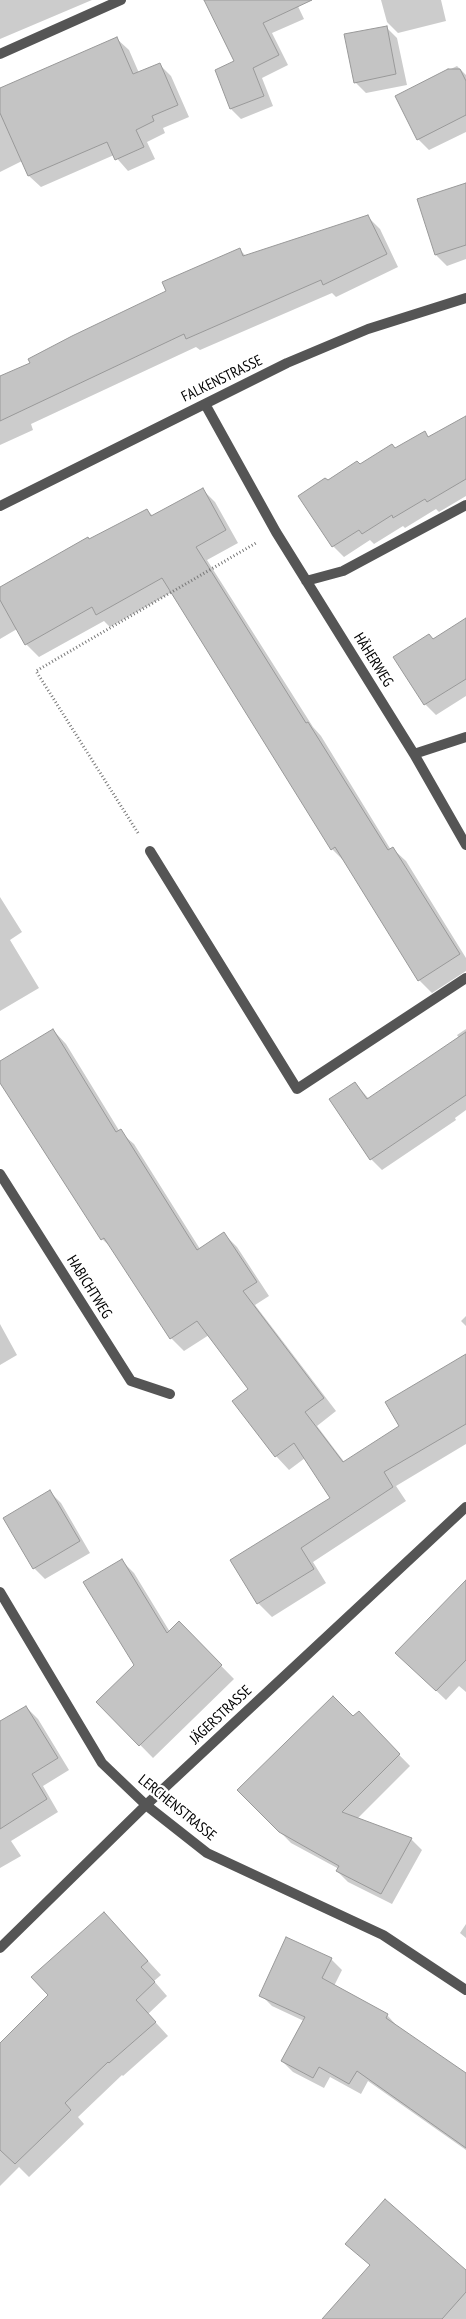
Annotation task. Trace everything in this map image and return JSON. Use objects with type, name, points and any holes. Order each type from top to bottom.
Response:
[{"type":"street","points":[[0,54],[121,0]]},
{"type":"street","name":"FALKENSTRASSE","points":[[0,506],[287,363],[368,329],[466,298]]},
{"type":"street","name":"HÄHERWEG","points":[[205,404],[276,532],[414,754],[466,845]]},
{"type":"street","points":[[306,581],[343,571],[466,505]]},
{"type":"street","points":[[414,754],[466,737]]},
{"type":"street","points":[[150,851],[297,1089],[466,978]]},
{"type":"street","name":"HABICHTWEG","points":[[0,1174],[131,1381],[170,1394]]},
{"type":"street","name":"JÄGERSTRASSE","points":[[0,1948],[146,1805],[466,1507]]},
{"type":"street","name":"LERCHENSTRASSE","points":[[0,1592],[102,1763],[146,1805],[207,1853],[383,1935],[466,1990]]},
{"type":"path","points":[[150,851],[36,671],[276,532]]},
{"type":"building","points":[[204,0],[312,0],[263,23],[279,55],[253,68],[264,96],[230,109],[215,70],[234,61]]},
{"type":"building","points":[[387,26],[396,74],[354,83],[344,34]]},
{"type":"building","points":[[117,37],[133,74],[160,63],[178,105],[152,116],[154,121],[136,130],[144,147],[115,160],[107,142],[28,176],[0,113],[0,88]]},
{"type":"building","points":[[448,69],[460,69],[466,81],[466,115],[417,140],[395,96]]},
{"type":"building","points":[[466,183],[466,245],[435,255],[417,199]]},
{"type":"building","points":[[368,215],[387,254],[323,285],[321,280],[186,339],[184,334],[0,421],[0,376],[30,363],[28,359],[72,336],[166,291],[162,282],[240,248],[243,256]]},
{"type":"building","points":[[466,416],[466,479],[427,502],[425,499],[393,518],[392,515],[362,534],[359,530],[332,547],[298,496],[325,478],[328,480],[357,461],[360,464],[392,444],[395,448],[425,431],[428,437]]},
{"type":"building","points":[[203,488],[226,530],[196,547],[388,850],[393,847],[460,954],[418,981],[335,847],[331,850],[162,578],[96,615],[92,607],[25,645],[0,600],[0,587],[88,537],[89,539],[147,509],[151,516]]},
{"type":"building","points":[[466,618],[466,679],[424,705],[393,657],[429,634],[433,639]]},
{"type":"building","points":[[53,1029],[116,1132],[121,1129],[197,1250],[224,1232],[257,1282],[243,1291],[324,1398],[305,1412],[343,1462],[399,1426],[385,1402],[466,1354],[466,1424],[384,1472],[393,1487],[301,1548],[314,1569],[257,1604],[230,1560],[330,1498],[294,1443],[275,1457],[232,1401],[248,1389],[197,1321],[170,1339],[104,1238],[101,1240],[0,1083],[0,1061]]},
{"type":"building","points":[[466,1032],[466,1095],[370,1160],[329,1099],[355,1082],[367,1099]]},
{"type":"building","points":[[50,1490],[80,1541],[33,1569],[3,1518]]},
{"type":"building","points":[[122,1559],[167,1633],[179,1621],[222,1665],[139,1746],[96,1702],[134,1665],[83,1582]]},
{"type":"building","points":[[466,1580],[466,1660],[436,1691],[395,1653]]},
{"type":"building","points":[[333,1696],[353,1716],[359,1711],[400,1754],[342,1812],[412,1838],[381,1894],[336,1871],[339,1866],[279,1832],[237,1790]]},
{"type":"building","points":[[26,1706],[58,1758],[32,1774],[47,1799],[0,1829],[0,1721]]},
{"type":"building","points":[[104,1912],[148,1961],[141,1967],[155,1982],[136,2000],[156,2022],[108,2062],[65,2103],[71,2110],[15,2164],[0,2150],[0,2043],[48,1995],[31,1977]]},
{"type":"building","points":[[286,1937],[332,1958],[322,1978],[388,2014],[386,2018],[466,2073],[466,2148],[357,2071],[349,2084],[319,2067],[313,2078],[281,2061],[305,2017],[259,1996]]},
{"type":"building","points":[[385,2199],[466,2270],[466,2292],[442,2319],[322,2319],[370,2265],[345,2244]]}]
